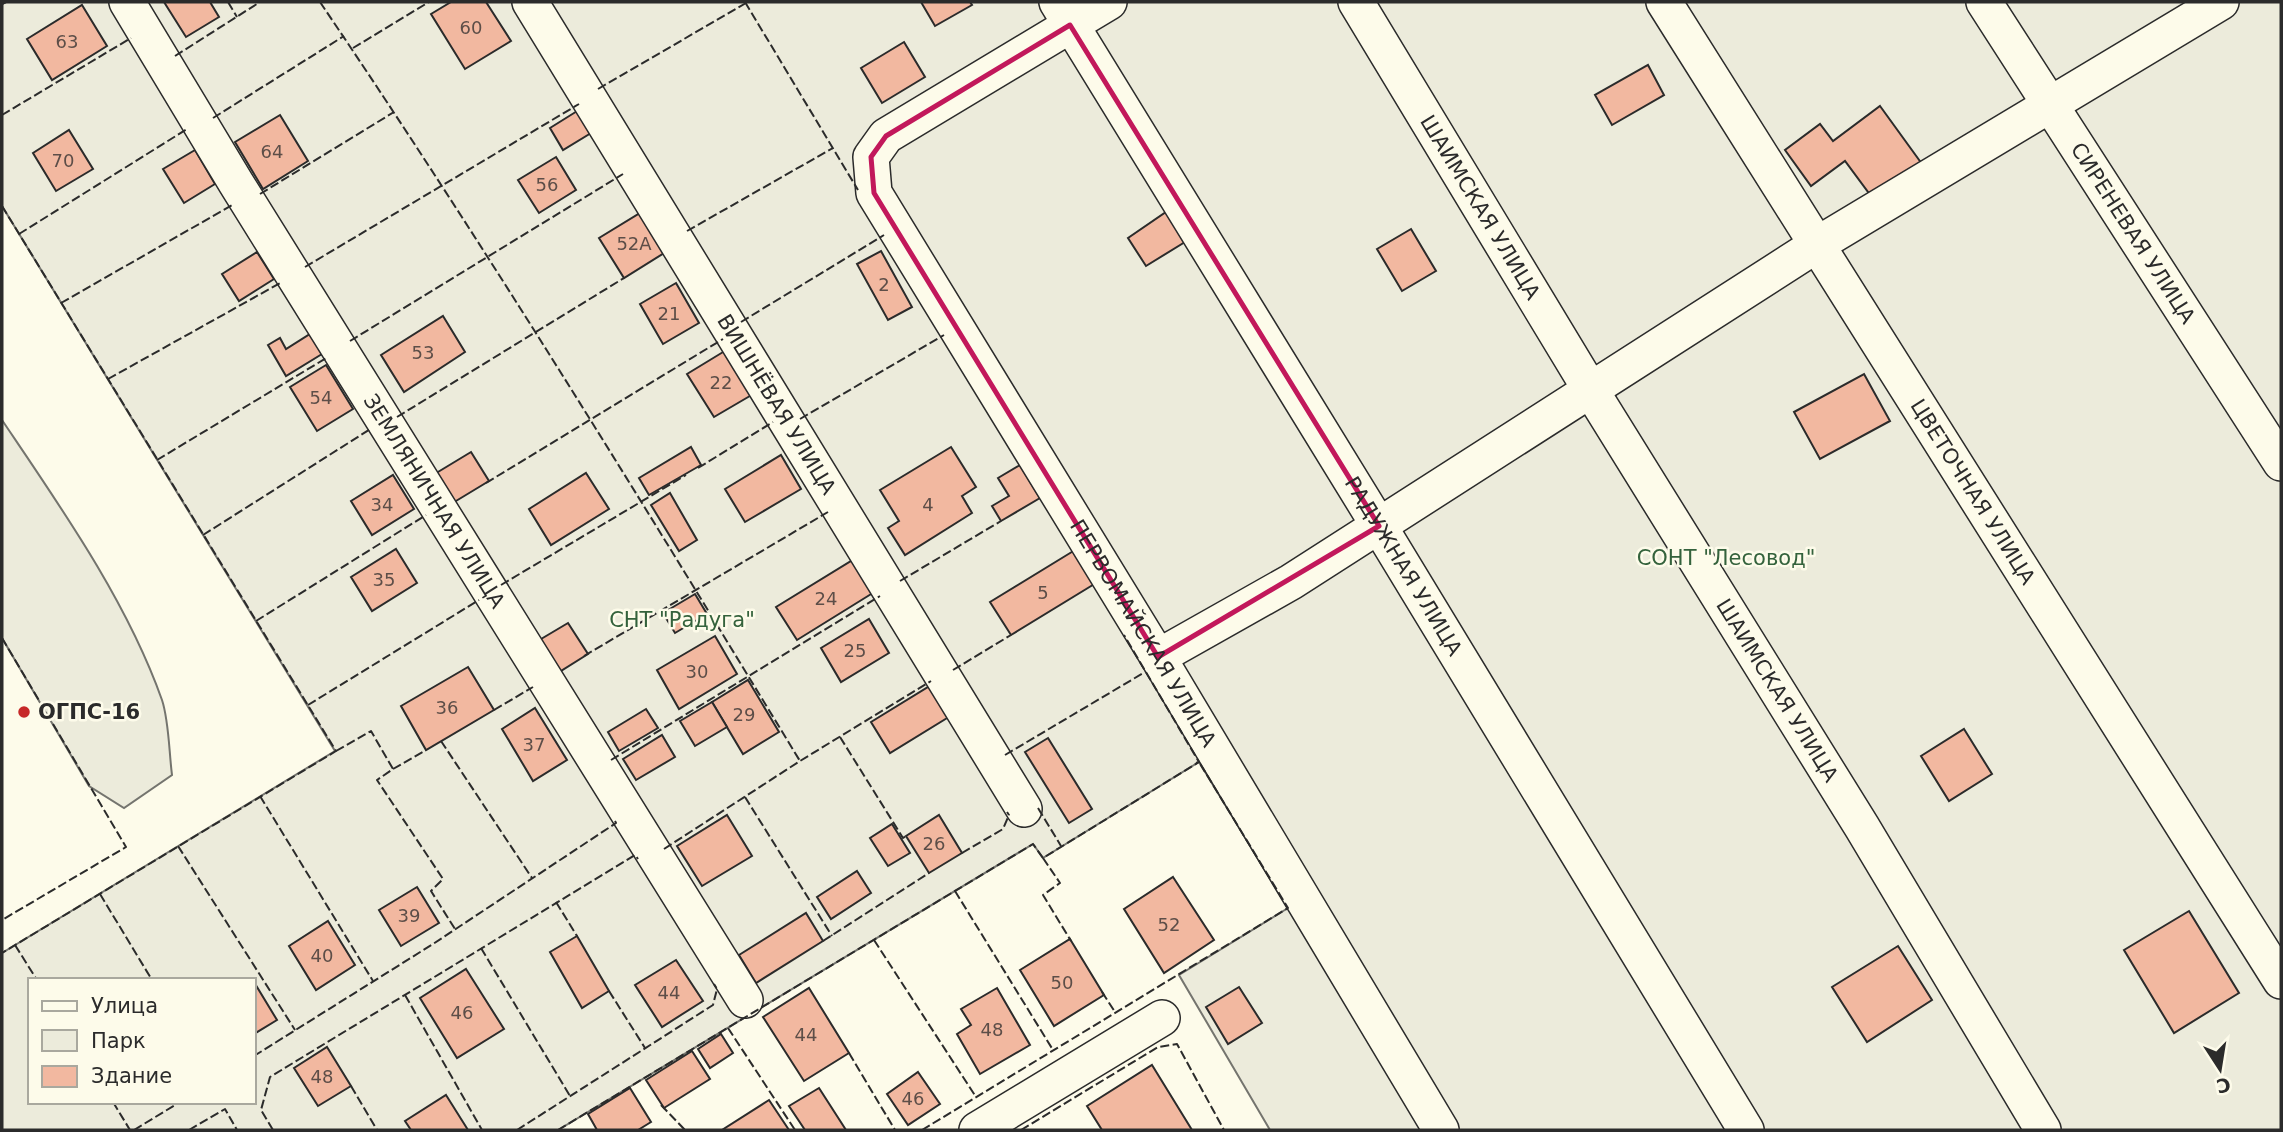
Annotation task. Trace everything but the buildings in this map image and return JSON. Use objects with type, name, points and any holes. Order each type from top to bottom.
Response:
[{"type":"street","name":"ЗЕМЛЯНИЧНАЯ УЛИЦА","points":[[127,2],[294,278],[744,1000]]},
{"type":"street","name":"ВИШНЁВАЯ УЛИЦА","points":[[530,2],[1024,809]]},
{"type":"street","points":[[1063,13],[1109,2]]},
{"type":"street","name":"ШАИМСКАЯ УЛИЦА","points":[[1356,2],[1590,389],[1862,827],[2043,1130]]},
{"type":"street","name":"ЦВЕТОЧНАЯ УЛИЦА","points":[[1664,2],[2281,981]]},
{"type":"street","name":"СИРЕНЕВАЯ УЛИЦА","points":[[1984,2],[2281,463]]},
{"type":"street","points":[[1158,657],[1291,582],[1818,244],[2221,2]]},
{"type":"street","name":"ПЕРВОМАЙСКАЯ УЛИЦА","points":[[1063,13],[887,136],[871,157],[874,193],[1158,657],[1441,1130]]},
{"type":"street","name":"РАДУЖНАЯ УЛИЦА","points":[[1063,13],[1746,1130]]},
{"type":"street","points":[[977,1130],[1162,1018]]},
{"type":"highlighted area","points":[[1070,25],[1379,526],[1158,657],[874,193],[871,157],[886,136]]},
{"type":"green space","name":"СОНТ \"Лесовод\"","points":[[6,2],[2281,2],[2281,1130],[1270,1130],[1179,975],[1288,908],[1199,762],[1043,858],[1033,844],[558,1130],[2,1130],[2,953],[335,751],[2,206],[2,4]]},
{"type":"green space","points":[[2,420],[91,555],[130,627],[162,700],[172,775],[124,808],[89,786],[2,638]]},
{"type":"fence","points":[[2,4],[6,2]]},
{"type":"fence","points":[[228,2],[237,17]]},
{"type":"fence","points":[[175,56],[260,2]]},
{"type":"fence","points":[[320,2],[505,284],[800,761]]},
{"type":"fence","points":[[353,48],[429,2]]},
{"type":"fence","points":[[745,2],[858,190]]},
{"type":"fence","points":[[598,89],[746,3]]},
{"type":"fence","points":[[213,118],[344,36]]},
{"type":"fence","points":[[2,115],[131,38]]},
{"type":"fence","points":[[305,267],[579,104]]},
{"type":"fence","points":[[260,194],[394,112]]},
{"type":"fence","points":[[19,234],[187,129]]},
{"type":"fence","points":[[687,231],[833,148]]},
{"type":"fence","points":[[350,341],[623,174]]},
{"type":"fence","points":[[61,303],[234,204]]},
{"type":"fence","points":[[2,206],[336,751],[2,953]]},
{"type":"fence","points":[[741,322],[884,235]]},
{"type":"fence","points":[[397,417],[624,278]]},
{"type":"fence","points":[[108,379],[282,282]]},
{"type":"fence","points":[[800,419],[944,335]]},
{"type":"fence","points":[[486,483],[723,339]]},
{"type":"fence","points":[[157,460],[328,357]]},
{"type":"fence","points":[[698,468],[773,422]]},
{"type":"fence","points":[[203,535],[372,428]]},
{"type":"fence","points":[[501,585],[686,475]]},
{"type":"fence","points":[[584,656],[828,512]]},
{"type":"fence","points":[[256,621],[426,515]]},
{"type":"fence","points":[[900,581],[1001,521]]},
{"type":"fence","points":[[611,760],[880,596]]},
{"type":"fence","points":[[308,705],[479,600]]},
{"type":"fence","points":[[953,670],[1011,635]]},
{"type":"fence","points":[[558,1130],[1033,844],[1043,858],[1199,762],[1124,635]]},
{"type":"fence","points":[[2,638],[126,847],[2,920]]},
{"type":"fence","points":[[1005,755],[1145,672]]},
{"type":"fence","points":[[664,849],[931,681]]},
{"type":"fence","points":[[494,710],[533,687]]},
{"type":"fence","points":[[336,751],[371,731],[393,769],[377,780],[443,879],[431,891],[455,929]]},
{"type":"fence","points":[[840,737],[903,838],[906,836]]},
{"type":"fence","points":[[441,741],[532,878]]},
{"type":"fence","points":[[393,769],[426,750]]},
{"type":"fence","points":[[922,1130],[1288,908],[1199,762],[1196,763]]},
{"type":"fence","points":[[260,796],[373,981]]},
{"type":"fence","points":[[745,797],[832,936]]},
{"type":"fence","points":[[1038,808],[1061,846]]},
{"type":"fence","points":[[962,853],[1003,829],[1009,815],[1007,812]]},
{"type":"fence","points":[[256,1055],[433,944],[616,823],[615,821]]},
{"type":"fence","points":[[178,846],[295,1030]]},
{"type":"fence","points":[[273,1130],[261,1110],[270,1077],[635,855],[638,859]]},
{"type":"fence","points":[[1043,858],[1060,883],[1043,895],[1071,941]]},
{"type":"fence","points":[[823,941],[929,873]]},
{"type":"fence","points":[[955,891],[1053,1050]]},
{"type":"fence","points":[[100,894],[151,978]]},
{"type":"fence","points":[[556,902],[577,936]]},
{"type":"fence","points":[[874,940],[976,1097]]},
{"type":"fence","points":[[15,945],[36,978]]},
{"type":"fence","points":[[481,948],[570,1096]]},
{"type":"fence","points":[[517,1130],[713,1005],[717,989],[714,984]]},
{"type":"fence","points":[[609,991],[645,1048]]},
{"type":"fence","points":[[1102,992],[1115,1012]]},
{"type":"fence","points":[[405,995],[482,1130]]},
{"type":"fence","points":[[728,1028],[795,1130]]},
{"type":"fence","points":[[1021,1130],[1158,1047],[1177,1044],[1224,1130]]},
{"type":"fence","points":[[849,1053],[895,1130]]},
{"type":"fence","points":[[351,1086],[377,1130]]},
{"type":"fence","points":[[114,1104],[130,1130]]},
{"type":"fence","points":[[134,1130],[177,1104]]},
{"type":"fence","points":[[661,1105],[685,1130]]},
{"type":"fence","points":[[189,1130],[225,1109],[237,1130]]},
{"type":"place","name":"ОГПС-16","points":[[24,712]]},
{"type":"park label","name":"СНТ \"Радуга\"","points":[[682,620]]}]
